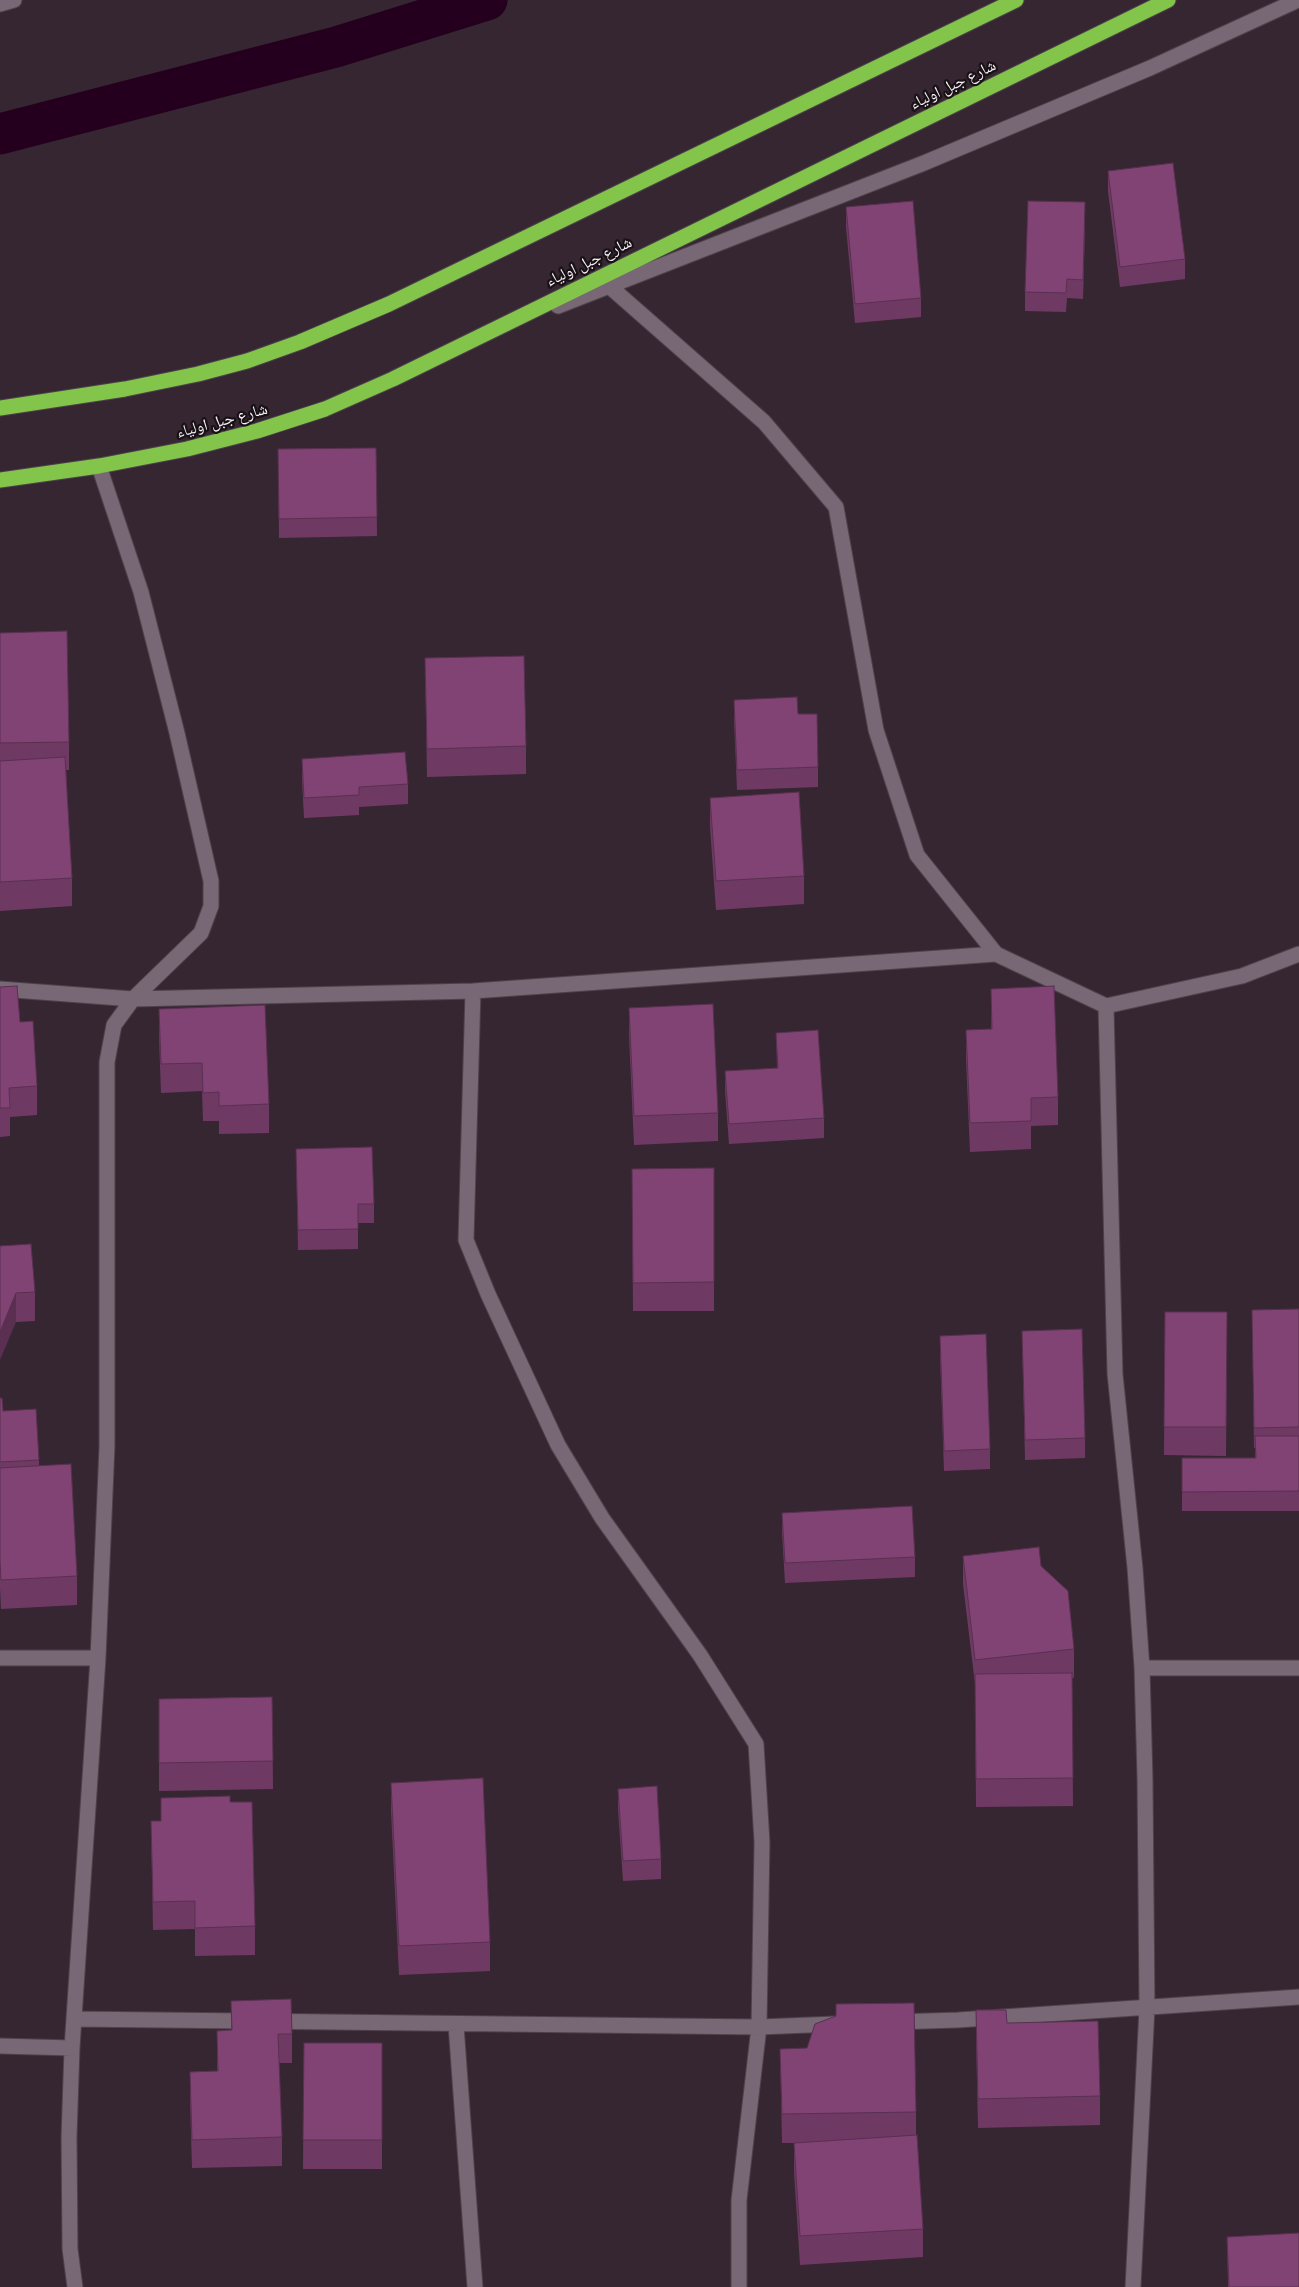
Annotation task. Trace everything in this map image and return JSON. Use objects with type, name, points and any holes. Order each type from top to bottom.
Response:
[{"type":"highway","points":[[0,408],[125,389],[198,374],[248,361],[300,342],[389,304],[1016,0]]},
{"type":"highway","name":"شارع جبل اولياء","points":[[0,480],[99,466],[187,449],[325,409],[1168,0]]},
{"type":"street","points":[[0,4],[14,0]]},
{"type":"street","points":[[450,350],[608,285],[924,163],[1150,68],[1298,0]]},
{"type":"street","points":[[608,285],[764,422],[836,507],[876,730],[917,855],[996,954],[1106,1006],[1242,976],[1299,954]]},
{"type":"street","points":[[75,2287],[70,2249],[69,2146],[72,2048],[98,1658],[107,1446],[107,1062],[114,1025],[134,999],[200,933],[211,906],[211,881],[177,733],[141,592],[99,466]]},
{"type":"street","points":[[0,989],[134,999],[472,991],[996,954]]},
{"type":"street","points":[[472,991],[466,1240],[488,1294],[558,1445],[602,1518],[700,1654],[756,1744],[762,1842],[759,2027],[739,2200],[739,2287]]},
{"type":"street","points":[[1106,1006],[1115,1374],[1135,1568],[1142,1668],[1147,2008],[1133,2287]]},
{"type":"street","points":[[0,1658],[98,1658]]},
{"type":"street","points":[[1142,1668],[1299,1668]]},
{"type":"street","points":[[879,2023],[958,2020],[1299,1997]]},
{"type":"street","points":[[74,2019],[456,2025],[759,2027],[849,2024]]},
{"type":"street","points":[[456,2025],[475,2287]]},
{"type":"street","points":[[0,2046],[72,2048]]},
{"type":"building","points":[[1173,163],[1185,259],[1120,267],[1108,171]]},
{"type":"building","points":[[913,201],[921,298],[855,304],[846,207]]},
{"type":"building","points":[[1028,201],[1085,202],[1083,280],[1067,279],[1066,293],[1025,292]]},
{"type":"building","points":[[376,448],[377,517],[279,519],[278,449]]},
{"type":"building","points":[[67,631],[69,742],[0,743],[0,633]]},
{"type":"building","points":[[524,656],[526,746],[427,749],[425,658]]},
{"type":"building","points":[[797,697],[798,714],[817,714],[818,767],[737,770],[734,700]]},
{"type":"building","points":[[405,752],[408,784],[359,787],[359,795],[304,798],[302,759]]},
{"type":"building","points":[[65,757],[72,878],[0,882],[0,761]]},
{"type":"building","points":[[799,792],[804,876],[716,881],[710,798]]},
{"type":"building","points":[[17,986],[20,1022],[33,1021],[37,1086],[9,1088],[10,1108],[0,1108],[0,987]]},
{"type":"building","points":[[1054,986],[1058,1097],[1031,1098],[1031,1121],[970,1123],[966,1030],[992,1029],[991,989]]},
{"type":"building","points":[[713,1004],[718,1113],[634,1116],[629,1008]]},
{"type":"building","points":[[265,1005],[269,1104],[219,1106],[219,1092],[203,1093],[202,1063],[161,1064],[159,1009]]},
{"type":"building","points":[[818,1030],[824,1118],[729,1124],[725,1071],[778,1068],[776,1033]]},
{"type":"building","points":[[372,1147],[374,1204],[358,1204],[358,1229],[298,1230],[296,1149]]},
{"type":"building","points":[[714,1168],[714,1282],[633,1283],[632,1169]]},
{"type":"building","points":[[31,1244],[35,1292],[16,1293],[0,1332],[0,1246]]},
{"type":"building","points":[[1299,1309],[1299,1427],[1254,1428],[1252,1310]]},
{"type":"building","points":[[1165,1312],[1227,1312],[1226,1427],[1164,1427]]},
{"type":"building","points":[[1082,1329],[1085,1438],[1025,1440],[1022,1331]]},
{"type":"building","points":[[986,1334],[990,1449],[944,1451],[940,1336]]},
{"type":"building","points":[[0,1398],[2,1398],[3,1411],[36,1409],[39,1460],[0,1462]]},
{"type":"building","points":[[1255,1436],[1299,1436],[1299,1491],[1182,1492],[1182,1458],[1256,1458]]},
{"type":"building","points":[[71,1464],[77,1576],[1,1580],[0,1468]]},
{"type":"building","points":[[912,1506],[915,1557],[785,1563],[782,1513]]},
{"type":"building","points":[[1039,1547],[1041,1566],[1068,1591],[1074,1649],[975,1660],[963,1556]]},
{"type":"building","points":[[1072,1673],[1073,1778],[976,1779],[975,1674]]},
{"type":"building","points":[[272,1697],[273,1761],[159,1763],[159,1699]]},
{"type":"building","points":[[483,1778],[490,1942],[399,1946],[391,1783]]},
{"type":"building","points":[[657,1786],[661,1859],[623,1861],[618,1789]]},
{"type":"building","points":[[230,1796],[230,1802],[252,1802],[255,1926],[195,1928],[195,1901],[153,1902],[151,1821],[161,1821],[161,1798]]},
{"type":"building","points":[[291,1999],[292,2034],[278,2034],[282,2137],[192,2140],[190,2072],[218,2071],[217,2031],[232,2030],[231,2001]]},
{"type":"building","points":[[914,2003],[916,2112],[782,2114],[780,2049],[807,2048],[815,2024],[836,2016],[836,2004]]},
{"type":"building","points":[[976,2010],[1006,2010],[1007,2023],[1098,2021],[1100,2096],[978,2099]]},
{"type":"building","points":[[304,2043],[382,2043],[382,2140],[303,2140]]},
{"type":"building","points":[[917,2135],[923,2229],[800,2236],[794,2143]]},
{"type":"building","points":[[1299,2233],[1299,2287],[1229,2287],[1227,2237]]},
{"type":"waterway","points":[[0,134],[336,47],[487,0]]}]
